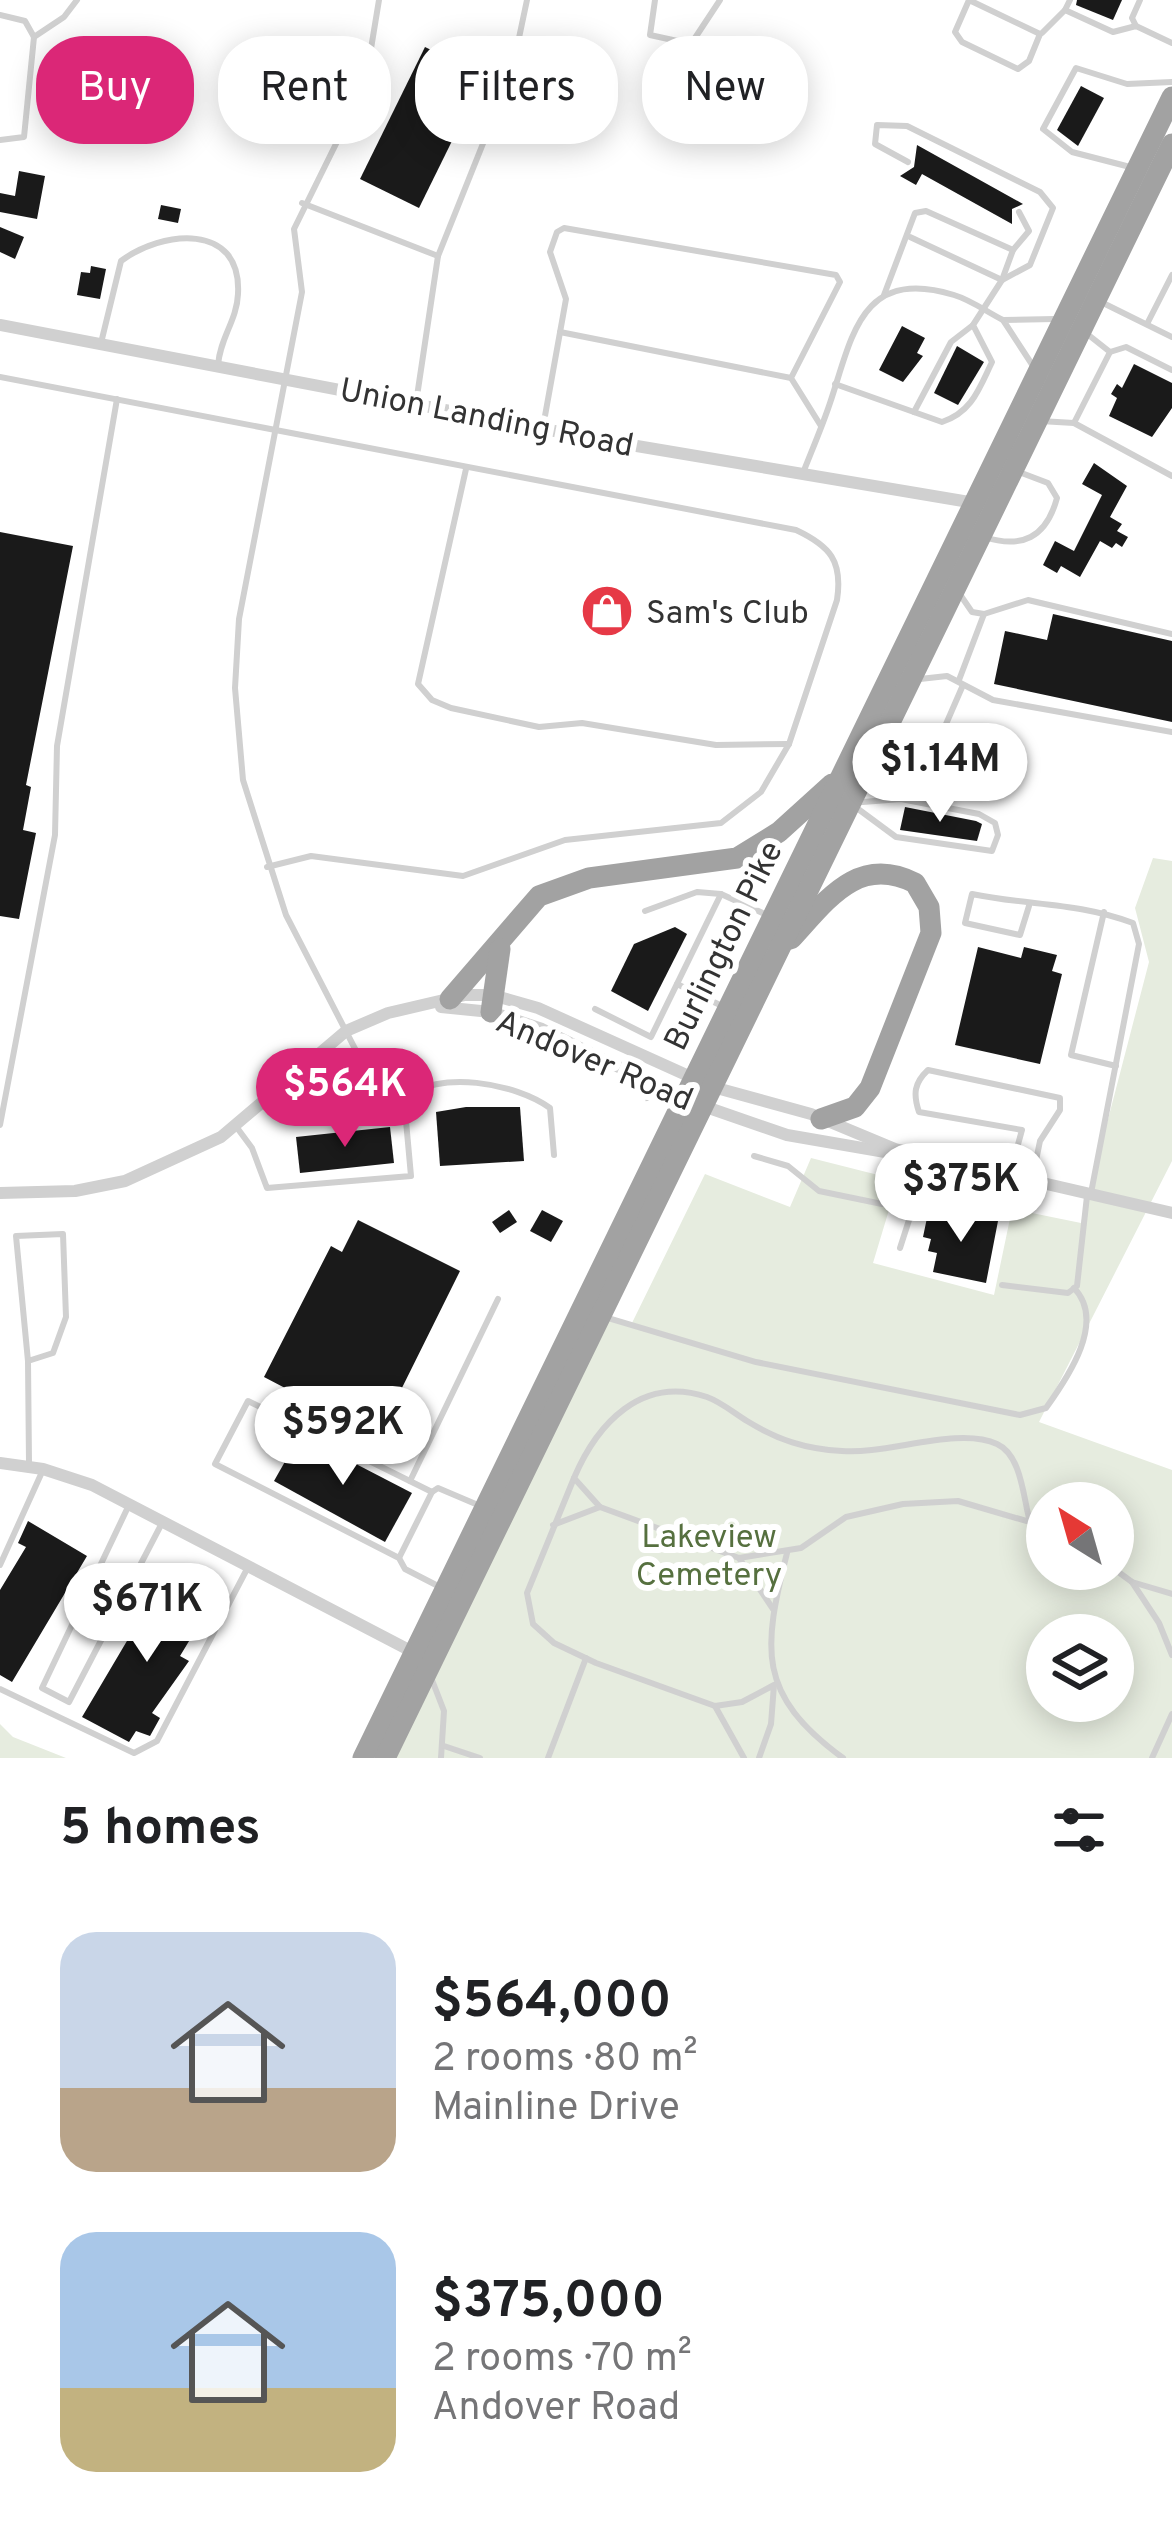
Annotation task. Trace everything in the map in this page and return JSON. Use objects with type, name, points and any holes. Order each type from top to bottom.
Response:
[{"type":"highway","name":"Burlington Pike","points":[[385,1758],[442,1588],[698,1093],[774,958],[850,803],[1037,421],[1137,169],[1172,97]]},
{"type":"highway","name":"Burlington Pike","points":[[363,1758],[598,1316],[698,1093],[727,1009],[1037,374],[1096,299],[1169,154]]},
{"type":"highway","points":[[439,1002],[538,896],[563,883],[737,858],[779,832],[843,773]]},
{"type":"highway","points":[[774,958],[853,878],[878,871],[897,874],[915,883],[929,907],[931,933],[870,1088],[855,1107],[821,1119]]},
{"type":"highway","points":[[492,1004],[503,937]]},
{"type":"street","name":"Union Landing Road","points":[[0,325],[802,476],[975,503]]},
{"type":"street","points":[[0,1192],[75,1191],[125,1181],[235,1125],[346,1031],[388,1013],[439,1002]]},
{"type":"street","name":"Andover Road","points":[[439,1002],[538,1008],[698,1093],[821,1119],[925,1158]]},
{"type":"street","name":"Andover Road","points":[[439,1002],[492,1004],[788,1135],[925,1158],[1172,1213]]},
{"type":"street","points":[[0,1463],[36,1468],[129,1504],[419,1658]]},
{"type":"lane","points":[[34,37],[64,17],[77,0]]},
{"type":"lane","points":[[235,1125],[252,1148],[267,1188],[411,1176],[404,1099],[367,1072],[304,954],[266,867],[243,780],[235,688],[239,619],[302,292],[294,229],[302,203],[365,85],[379,0]]},
{"type":"lane","points":[[416,403],[438,256],[512,71],[527,0]]},
{"type":"lane","points":[[655,0],[650,35],[691,44],[720,0]]},
{"type":"lane","points":[[1040,34],[969,0],[955,32],[962,42],[1018,69],[1029,61],[1040,34],[1070,0]]},
{"type":"lane","points":[[1136,26],[1140,0]]},
{"type":"lane","points":[[1123,5],[1135,11]]},
{"type":"lane","points":[[1065,10],[1113,32],[1136,26],[1172,43]]},
{"type":"lane","points":[[0,15],[25,21],[34,37],[24,136],[0,140]]},
{"type":"lane","points":[[1137,169],[1072,152],[1043,129],[1076,68],[1127,84],[1172,82]]},
{"type":"lane","points":[[908,162],[875,144],[877,125],[907,126],[1051,200],[1053,217],[1030,265],[1002,280]]},
{"type":"lane","points":[[302,203],[438,256]]},
{"type":"lane","points":[[884,295],[910,237],[910,218],[926,211],[1013,250]]},
{"type":"lane","points":[[914,412],[951,342],[984,310],[1013,250],[1029,231],[1027,217],[1019,212]]},
{"type":"lane","points":[[543,428],[566,299],[550,252],[557,232],[564,228],[836,275],[839,283],[791,378]]},
{"type":"lane","points":[[101,343],[121,261],[155,240],[191,235],[223,251],[238,283],[234,318],[219,346],[218,365]]},
{"type":"lane","points":[[910,237],[1002,280]]},
{"type":"lane","points":[[1151,326],[1172,275]]},
{"type":"lane","points":[[802,476],[846,342],[865,308],[884,295],[933,291],[1004,320],[1073,324],[1110,352]]},
{"type":"lane","points":[[1096,299],[1172,337]]},
{"type":"lane","points":[[1004,320],[1037,374]]},
{"type":"lane","points":[[835,384],[942,422],[971,405],[992,362],[973,325]]},
{"type":"lane","points":[[560,332],[791,378],[821,426]]},
{"type":"lane","points":[[1074,423],[1110,352],[1126,347],[1172,370]]},
{"type":"lane","points":[[0,377],[796,530],[822,542],[841,575],[789,744],[761,792],[721,823],[565,840],[463,876],[311,856],[266,867]]},
{"type":"lane","points":[[0,1125],[55,835],[57,746],[117,399]]},
{"type":"lane","points":[[1037,421],[1074,423],[1172,476]]},
{"type":"lane","points":[[466,469],[418,684],[432,700],[539,727],[582,723],[716,745],[789,744]]},
{"type":"lane","points":[[980,536],[1009,545],[1034,538],[1051,521],[1057,498],[1048,483],[1013,470]]},
{"type":"lane","points":[[955,588],[972,612],[984,614],[1028,600],[1172,634]]},
{"type":"lane","points":[[926,770],[984,614]]},
{"type":"lane","points":[[910,680],[961,682],[993,700],[1172,732]]},
{"type":"lane","points":[[872,757],[985,784]]},
{"type":"lane","points":[[901,799],[979,814],[994,823],[998,835],[992,851],[980,853],[896,837],[850,803],[901,799]]},
{"type":"lane","points":[[645,911],[697,892],[721,894],[772,917]]},
{"type":"lane","points":[[596,1009],[651,1037],[721,894]]},
{"type":"lane","points":[[1029,906],[1020,935],[964,923],[973,894],[1029,906],[1050,902],[1133,923],[1139,944],[1089,1193],[1075,1288]]},
{"type":"lane","points":[[1104,912],[1070,1055],[1115,1066]]},
{"type":"lane","points":[[677,984],[727,1009]]},
{"type":"lane","points":[[1010,1176],[1022,1130],[919,1112],[914,1097],[918,1079],[928,1070],[1060,1097],[1060,1110],[1040,1141],[1032,1180]]},
{"type":"lane","points":[[404,1099],[417,1087],[503,1083],[550,1108],[554,1155]]},
{"type":"lane","points":[[754,1156],[788,1166],[819,1191],[882,1204],[911,1204]]},
{"type":"lane","points":[[900,1248],[925,1158]]},
{"type":"lane","points":[[0,1564],[36,1468],[16,1236],[63,1234],[66,1317],[53,1353],[28,1361]]},
{"type":"lane","points":[[1002,1285],[1036,1292],[1075,1288]]},
{"type":"lane","points":[[598,1316],[756,1362],[1020,1415],[1046,1408],[1089,1324],[1086,1300],[1075,1288]]},
{"type":"lane","points":[[410,1481],[498,1299]]},
{"type":"lane","points":[[774,1685],[742,1702],[716,1706],[586,1658],[554,1643],[533,1624],[527,1593],[553,1525],[605,1421],[631,1402],[672,1391],[708,1397],[794,1446],[848,1452],[975,1439],[1000,1445],[1015,1462],[1026,1506]]},
{"type":"lane","points":[[432,1492],[248,1400],[215,1464],[399,1558],[405,1569],[442,1588]]},
{"type":"lane","points":[[574,1478],[600,1507],[739,1558],[787,1553],[846,1517],[903,1504],[958,1501],[1026,1517]]},
{"type":"lane","points":[[399,1558],[438,1488],[482,1507]]},
{"type":"lane","points":[[129,1504],[42,1688],[69,1702],[163,1521]]},
{"type":"lane","points":[[553,1525],[600,1507]]},
{"type":"lane","points":[[760,1758],[771,1724],[773,1609],[787,1553]]},
{"type":"lane","points":[[739,1558],[773,1609]]},
{"type":"lane","points":[[0,1689],[134,1753],[157,1741],[249,1567]]},
{"type":"lane","points":[[1134,1583],[1172,1594]]},
{"type":"lane","points":[[1134,1585],[1170,1640],[1172,1655]]},
{"type":"lane","points":[[419,1658],[445,1712],[441,1758]]},
{"type":"lane","points":[[548,1758],[586,1658]]},
{"type":"lane","points":[[774,1685],[843,1758]]},
{"type":"lane","points":[[716,1706],[744,1758]]},
{"type":"lane","points":[[1152,1758],[1172,1714]]},
{"type":"lane","points":[[444,1746],[480,1758]]},
{"type":"path","points":[[642,1098],[648,1106]]},
{"type":"green space","name":"Lakeview Cemetery","points":[[1153,858],[1172,861],[1172,1161],[1039,1422],[1172,1470],[1172,1758],[385,1758],[598,1316],[632,1323],[705,1174],[790,1207],[811,1158],[898,1180],[873,1263],[994,1295],[1012,1209],[1081,1223],[1149,962],[1135,908]]},
{"type":"green space","points":[[0,1724],[13,1737],[66,1758],[0,1758]]},
{"type":"building","points":[[1077,0],[1122,0],[1113,20],[1076,5]]},
{"type":"building","points":[[415,67],[415,144],[451,144],[419,208],[360,179],[377,144],[391,144],[391,116]]},
{"type":"building","points":[[1081,86],[1104,98],[1078,146],[1057,130]]},
{"type":"building","points":[[917,145],[1023,204],[1012,209],[1012,224],[922,174],[916,185],[900,176],[914,167]]},
{"type":"building","points":[[19,171],[45,176],[37,219],[0,212],[0,193],[15,196]]},
{"type":"building","points":[[161,205],[181,209],[178,223],[158,219]]},
{"type":"building","points":[[0,227],[24,237],[15,259],[0,252]]},
{"type":"building","points":[[91,266],[106,269],[100,299],[77,295],[81,272],[90,273]]},
{"type":"building","points":[[902,326],[925,338],[917,353],[923,356],[903,382],[879,370]]},
{"type":"building","points":[[957,346],[984,362],[958,405],[934,393]]},
{"type":"building","points":[[1134,364],[1172,383],[1172,408],[1152,437],[1109,416],[1117,398],[1111,394],[1117,384],[1122,388]]},
{"type":"building","points":[[1094,463],[1127,486],[1110,517],[1122,524],[1117,531],[1128,537],[1122,547],[1100,541],[1080,577],[1061,566],[1057,573],[1043,565],[1055,541],[1074,551],[1102,495],[1082,484]]},
{"type":"building","points":[[0,532],[73,546],[26,785],[31,787],[23,830],[36,833],[19,919],[0,916]]},
{"type":"building","points":[[1053,614],[1172,641],[1172,722],[994,684],[1005,631],[1047,640]]},
{"type":"building","points":[[905,807],[976,821],[982,824],[977,841],[900,830]]},
{"type":"building","points":[[675,927],[687,934],[648,1011],[611,991],[634,944]]},
{"type":"building","points":[[978,947],[1021,958],[1024,947],[1057,955],[1052,971],[1062,974],[1040,1064],[955,1045]]},
{"type":"building","points":[[520,1107],[524,1161],[440,1166],[436,1112]]},
{"type":"building","points":[[390,1127],[394,1163],[300,1173],[296,1137]]},
{"type":"building","points":[[509,1210],[517,1222],[500,1233],[492,1222]]},
{"type":"building","points":[[542,1210],[563,1221],[551,1242],[530,1231]]},
{"type":"building","points":[[928,1213],[998,1221],[986,1283],[933,1272],[937,1253],[928,1251],[931,1239],[923,1237]]},
{"type":"building","points":[[358,1220],[460,1271],[389,1414],[401,1420],[390,1443],[264,1377],[331,1246],[342,1252]]},
{"type":"building","points":[[300,1435],[412,1493],[385,1542],[274,1481]]},
{"type":"building","points":[[28,1521],[87,1556],[12,1682],[0,1675],[0,1590],[26,1547],[18,1543]]},
{"type":"building","points":[[163,1580],[209,1608],[180,1656],[189,1661],[152,1713],[160,1718],[150,1736],[136,1731],[129,1742],[82,1717]]},
{"type":"place","name":"Sam's Club","points":[[607,611]]}]
